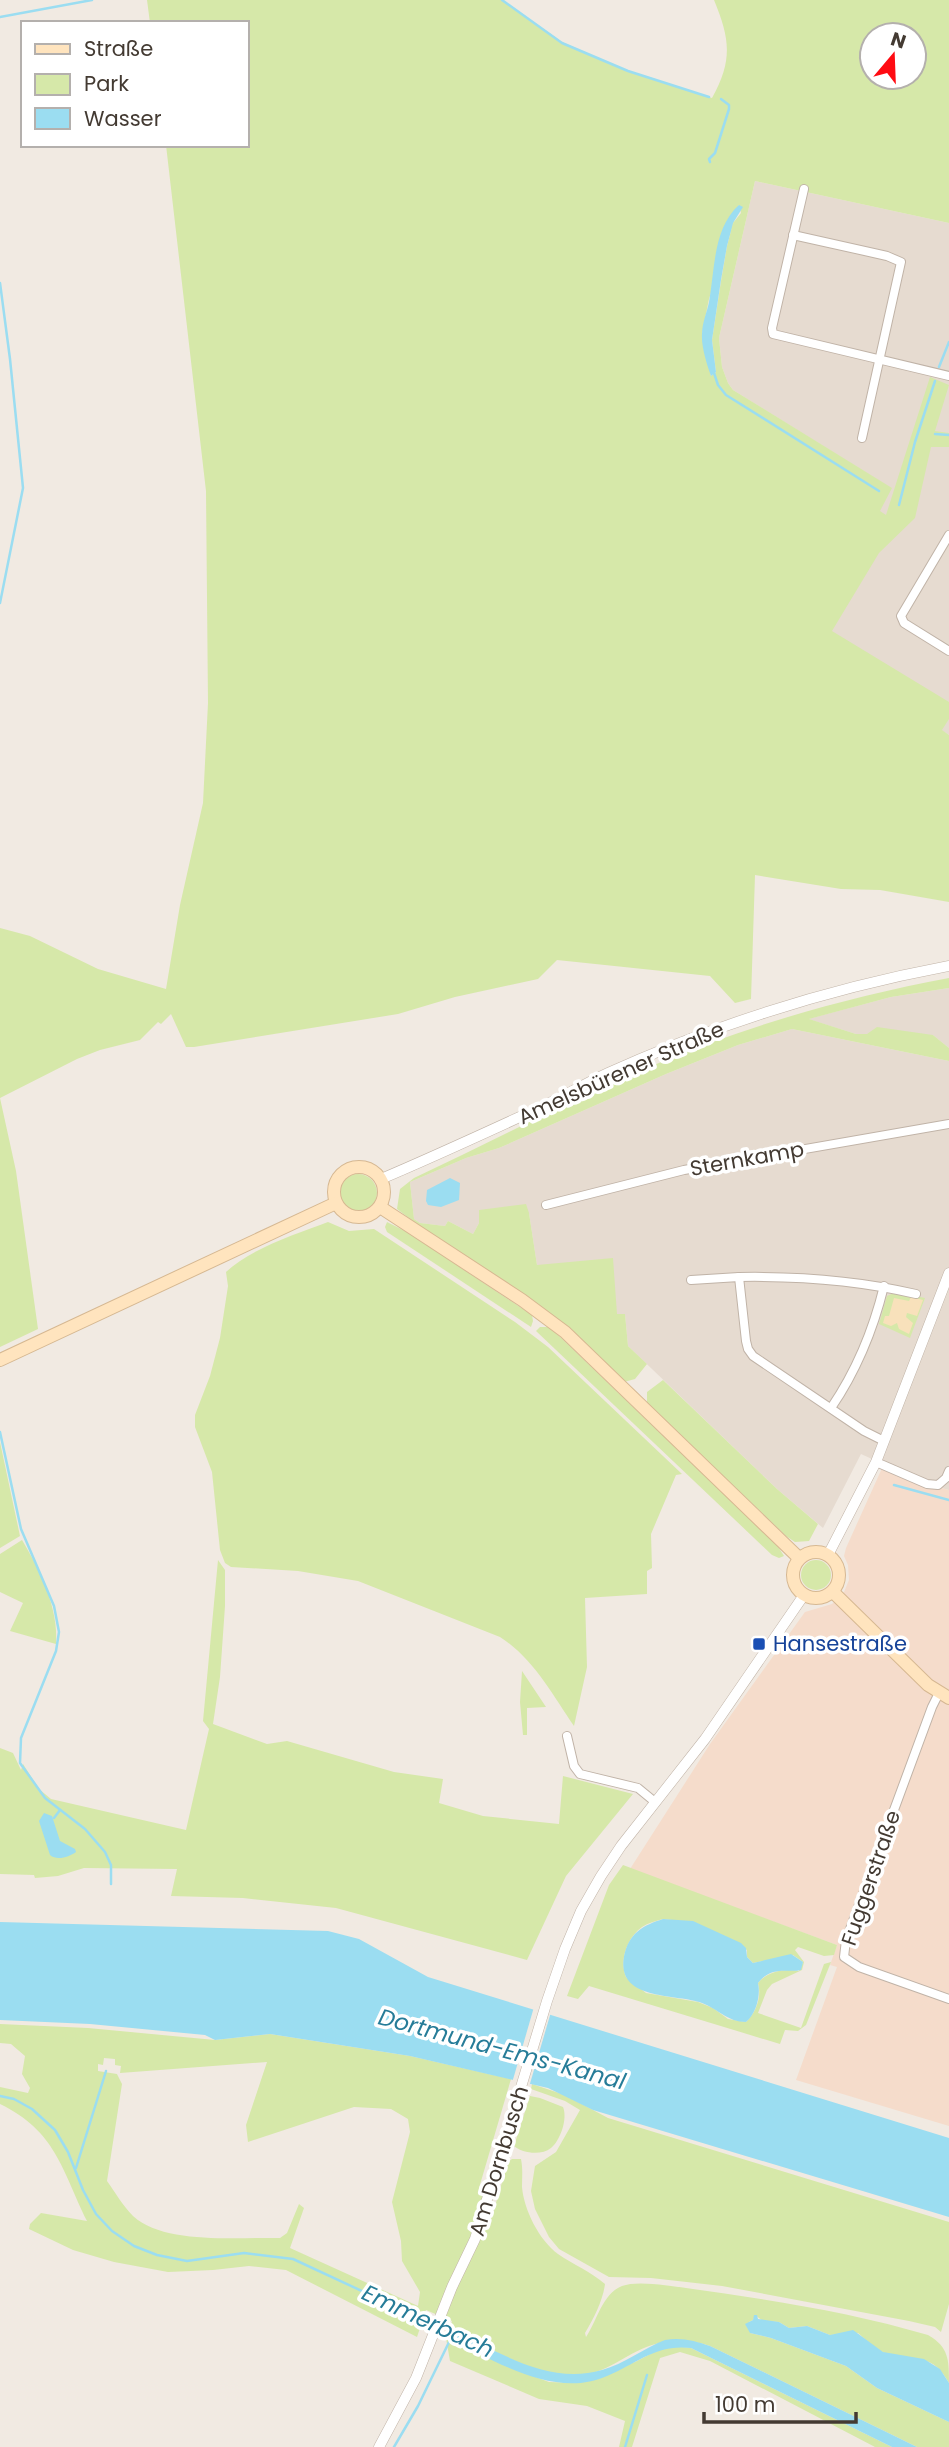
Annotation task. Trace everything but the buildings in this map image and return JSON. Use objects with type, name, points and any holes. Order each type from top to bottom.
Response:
[{"type":"main road","points":[[366,1168],[381,1179],[384,1194],[380,1207],[373,1214],[356,1218],[348,1215],[336,1203],[333,1191],[335,1184],[347,1170],[366,1168]]},
{"type":"main road","points":[[0,1360],[336,1203]]},
{"type":"main road","points":[[380,1207],[522,1300],[565,1332],[799,1559]]},
{"type":"main road","points":[[811,1552],[828,1555],[834,1560],[840,1573],[837,1586],[833,1592],[816,1599],[804,1595],[796,1587],[792,1575],[799,1559],[811,1552]]},
{"type":"main road","points":[[833,1592],[921,1678],[944,1695]]},
{"type":"street","points":[[804,189],[772,328],[773,334],[949,376]]},
{"type":"street","points":[[793,235],[887,256],[901,262],[862,438]]},
{"type":"street","points":[[949,536],[901,616],[904,623],[949,651]]},
{"type":"street","name":"Amelsbürener Straße","points":[[381,1179],[539,1108],[609,1073],[698,1036],[819,997],[906,974],[949,966]]},
{"type":"street","name":"Sternkamp","points":[[546,1205],[684,1170],[949,1124]]},
{"type":"street","points":[[828,1555],[876,1462],[949,1273]]},
{"type":"street","points":[[739,1277],[748,1349],[760,1361],[864,1431],[884,1441]]},
{"type":"street","points":[[691,1280],[739,1277],[817,1278],[884,1286],[916,1294]]},
{"type":"street","points":[[831,1408],[864,1351],[884,1286]]},
{"type":"street","points":[[876,1462],[927,1484],[938,1485],[949,1471]]},
{"type":"street","name":"Am Dornbusch","points":[[379,2447],[431,2343],[482,2220],[547,2001],[581,1911],[601,1876],[705,1739],[804,1595]]},
{"type":"street","name":"Fuggerstraße","points":[[944,1695],[932,1707],[846,1940],[844,1957],[859,1967],[949,1999]]},
{"type":"street","points":[[567,1736],[574,1766],[580,1774],[638,1788],[655,1802]]},
{"type":"shaded area","points":[[755,181],[949,223],[949,735],[808,646],[891,488],[733,390],[728,383],[722,367],[719,338]]},
{"type":"shaded area","points":[[949,988],[949,1048],[933,1035],[856,1034],[808,1019],[891,997]]},
{"type":"shaded area","points":[[792,1029],[949,1061],[949,1490],[927,1484],[861,1454],[823,1528],[777,1489],[628,1346],[625,1314],[617,1315],[537,1265],[529,1213],[479,1223],[473,1234],[448,1221],[445,1226],[420,1223],[414,1219],[410,1182],[466,1158],[499,1148],[738,1045]]},
{"type":"shaded area","points":[[883,1466],[949,1490],[949,2126],[796,2080],[837,1967],[830,1965],[837,1945],[630,1869],[710,1744],[805,1612],[832,1604],[844,1592],[849,1580],[844,1556],[846,1548]]},
{"type":"green space","points":[[147,0],[502,0],[562,42],[628,71],[712,98],[723,72],[727,49],[714,0],[949,0],[949,223],[755,181],[719,338],[722,367],[733,390],[892,488],[880,511],[886,515],[930,377],[949,385],[935,431],[949,433],[949,447],[931,447],[915,518],[879,553],[832,631],[949,702],[949,719],[942,730],[949,735],[949,902],[880,890],[841,889],[755,875],[751,999],[735,1003],[710,976],[557,960],[538,979],[455,997],[398,1014],[186,1047],[171,1014],[161,1024],[158,1022],[140,1040],[77,1059],[0,1098],[0,928],[30,936],[98,969],[166,989],[180,905],[203,803],[208,703],[206,491],[166,147],[248,147],[248,21],[150,21]],"holes":[[[739,205],[741,213],[733,222]],[[732,227],[712,340],[716,372],[711,376],[702,334],[709,299]]]},
{"type":"green space","points":[[949,978],[949,988],[891,997],[809,1019],[856,1034],[867,1034],[877,1027],[933,1035],[949,1048],[949,1061],[792,1029],[738,1045],[499,1148],[466,1158],[410,1182],[414,1219],[420,1223],[445,1226],[448,1221],[473,1234],[479,1223],[479,1210],[526,1204],[537,1265],[613,1258],[617,1314],[625,1314],[628,1346],[647,1364],[635,1379],[624,1382],[397,1209],[400,1189],[414,1178],[654,1065],[726,1037],[799,1014]]},
{"type":"green space","points":[[0,1098],[16,1171],[38,1329],[0,1347]]},
{"type":"green space","points":[[358,1174],[372,1179],[377,1193],[372,1207],[358,1212],[344,1207],[339,1193],[344,1179]]},
{"type":"green space","points":[[328,1222],[349,1231],[374,1229],[515,1322],[548,1347],[682,1474],[676,1475],[651,1534],[652,1568],[647,1571],[647,1594],[585,1598],[587,1667],[574,1726],[532,1666],[500,1637],[358,1581],[298,1571],[231,1567],[225,1563],[220,1550],[212,1472],[195,1427],[195,1415],[210,1376],[220,1338],[228,1286],[226,1272],[260,1249]]},
{"type":"green space","points":[[387,1222],[407,1232],[532,1315],[531,1327],[387,1232]]},
{"type":"green space","points":[[896,1292],[925,1298],[910,1338],[879,1324],[887,1296]]},
{"type":"green space","points":[[540,1327],[548,1327],[554,1331],[777,1545],[784,1556],[779,1558],[772,1555],[536,1331]]},
{"type":"green space","points":[[663,1380],[777,1489],[818,1524],[809,1541],[795,1542],[786,1536],[647,1403],[647,1392]]},
{"type":"green space","points":[[0,1442],[20,1536],[0,1548]]},
{"type":"green space","points":[[22,1540],[51,1604],[56,1644],[10,1631],[23,1603],[0,1592],[0,1554]]},
{"type":"green space","points":[[218,1560],[225,1570],[225,1606],[220,1677],[213,1724],[267,1744],[287,1741],[394,1772],[443,1779],[439,1803],[483,1816],[559,1824],[563,1776],[633,1794],[566,1876],[527,1960],[336,1908],[243,1898],[171,1896],[177,1869],[84,1868],[58,1876],[35,1878],[34,1875],[0,1874],[0,1748],[13,1753],[21,1770],[23,1764],[39,1789],[51,1799],[186,1830],[209,1729],[203,1721]]},
{"type":"green space","points":[[816,1560],[827,1564],[831,1575],[827,1586],[816,1590],[805,1586],[801,1575],[805,1564]]},
{"type":"green space","points":[[522,1671],[546,1707],[527,1708],[527,1735],[523,1735],[520,1702]]},
{"type":"green space","points":[[623,1865],[837,1945],[834,1955],[824,1956],[798,1947],[795,1950],[804,1962],[802,1970],[772,1984],[758,2013],[801,2028],[824,1964],[831,1962],[806,2025],[798,2031],[785,2030],[780,2044],[589,1986],[578,1999],[567,1996],[609,1885]],"holes":[[[663,1919],[681,1921],[747,1950],[747,1957],[753,1963],[793,1955],[803,1962],[799,1971],[777,1971],[758,1983],[757,2004],[746,2022],[728,2019],[713,2008],[698,2002],[646,1993],[626,1977],[623,1964],[628,1943],[649,1923]]]},
{"type":"green space","points":[[0,2024],[88,2028],[215,2040],[270,2034],[410,2056],[511,2079],[479,2188],[493,2213],[508,2162],[521,2159],[523,2196],[539,2233],[558,2254],[605,2284],[598,2309],[585,2333],[586,2337],[609,2295],[622,2286],[636,2283],[808,2307],[928,2335],[944,2349],[949,2367],[949,2383],[931,2363],[886,2354],[858,2333],[830,2335],[807,2326],[789,2328],[779,2322],[763,2321],[755,2315],[749,2322],[750,2333],[846,2366],[877,2388],[949,2422],[949,2447],[917,2447],[703,2344],[689,2341],[659,2343],[597,2372],[577,2376],[561,2375],[545,2372],[495,2352],[450,2328],[452,2321],[426,2310],[417,2337],[286,2270],[249,2266],[168,2272],[114,2262],[73,2250],[29,2229],[30,2224],[41,2213],[87,2221],[46,2139],[34,2126],[0,2104],[0,2087],[28,2093],[30,2088],[22,2074],[25,2056],[11,2044],[0,2043]],"holes":[[[104,2058],[115,2059],[115,2065],[121,2066],[120,2073],[267,2062],[246,2125],[248,2142],[354,2107],[391,2109],[408,2119],[410,2132],[392,2202],[401,2241],[402,2261],[420,2292],[418,2306],[290,2248],[304,2208],[299,2204],[287,2233],[280,2238],[203,2238],[182,2235],[163,2232],[133,2216],[107,2181],[122,2084],[117,2074],[98,2071],[98,2064],[103,2065]]]},
{"type":"green space","points":[[532,2084],[565,2095],[608,2118],[949,2222],[949,2304],[941,2332],[935,2327],[909,2321],[722,2286],[651,2278],[609,2277],[559,2249],[549,2237],[535,2209],[531,2191],[535,2166],[556,2152],[580,2110],[565,2101],[531,2089]]},
{"type":"green space","points":[[530,2096],[563,2107],[564,2112],[564,2123],[557,2140],[551,2148],[537,2153],[514,2146]]},
{"type":"green space","points":[[446,2338],[549,2382],[576,2383],[635,2362],[660,2349],[673,2346],[691,2348],[892,2447],[875,2447],[710,2361],[680,2352],[660,2358],[632,2447],[619,2447],[625,2421],[587,2406],[539,2399],[450,2361]]},
{"type":"sand","points":[[911,1297],[923,1300],[917,1316],[907,1313],[906,1317],[913,1323],[909,1334],[899,1329],[897,1323],[891,1326],[883,1323],[885,1316],[889,1316],[894,1298],[909,1301]]},
{"type":"water","points":[[739,205],[743,207],[733,223],[721,280],[712,340],[716,372],[711,376],[702,344],[703,326],[720,237],[730,214]]},
{"type":"water","points":[[450,1178],[460,1183],[459,1200],[441,1207],[428,1205],[427,1190]]},
{"type":"water","points":[[44,1813],[52,1816],[60,1841],[76,1852],[63,1858],[50,1855],[39,1821]]},
{"type":"water","points":[[663,1919],[693,1921],[741,1943],[753,1963],[791,1954],[803,1962],[801,1970],[774,1972],[763,1977],[758,1983],[757,2004],[746,2022],[728,2018],[702,2003],[649,1992],[628,1980],[623,1968],[625,1952],[639,1930]]},
{"type":"water","name":"Dortmund-Ems-Kanal","points":[[0,1922],[328,1931],[359,1939],[428,1977],[949,2138],[949,2217],[593,2110],[548,2088],[410,2056],[270,2034],[215,2040],[205,2035],[90,2024],[0,2020]]},
{"type":"water","points":[[754,2315],[757,2315],[758,2319],[779,2322],[789,2328],[807,2326],[830,2335],[853,2330],[883,2352],[924,2359],[940,2369],[949,2383],[949,2422],[877,2388],[846,2366],[750,2333],[745,2324],[753,2320]]},
{"type":"water","points":[[450,2328],[523,2364],[562,2373],[582,2374],[602,2370],[665,2340],[694,2341],[710,2346],[917,2447],[892,2447],[691,2348],[667,2349],[607,2376],[587,2382],[566,2383],[545,2380],[504,2366],[446,2338]]},
{"type":"pier","points":[[534,2007],[551,2012],[529,2087],[512,2083]]},
{"type":"waterway","points":[[0,17],[92,0]]},
{"type":"waterway","points":[[502,0],[562,43],[628,71],[709,97]]},
{"type":"waterway","points":[[710,162],[729,109],[729,105],[721,99]]},
{"type":"waterway","points":[[0,283],[23,488],[0,603]]},
{"type":"waterway","points":[[939,367],[949,342]]},
{"type":"waterway","points":[[714,373],[718,385],[726,395],[879,491]]},
{"type":"waterway","points":[[899,505],[915,442],[935,381]]},
{"type":"waterway","points":[[935,434],[949,435]]},
{"type":"waterway","points":[[0,1432],[21,1529],[54,1606],[59,1632],[56,1651],[21,1738],[20,1763],[45,1798],[85,1829],[105,1852],[111,1865],[111,1884]]},
{"type":"waterway","points":[[894,1485],[949,1500]]},
{"type":"waterway","points":[[54,1818],[60,1810]]},
{"type":"waterway","points":[[76,2168],[106,2071]]},
{"type":"waterway","name":"Emmerbach","points":[[0,2096],[14,2099],[32,2109],[55,2130],[96,2214],[112,2231],[134,2246],[157,2255],[187,2261],[244,2253],[293,2259],[435,2325]]},
{"type":"waterway","points":[[394,2447],[418,2406],[451,2338]]},
{"type":"waterway","points":[[625,2447],[647,2375]]},
{"type":"place","name":"Hansestraße","points":[[759,1644]]}]
